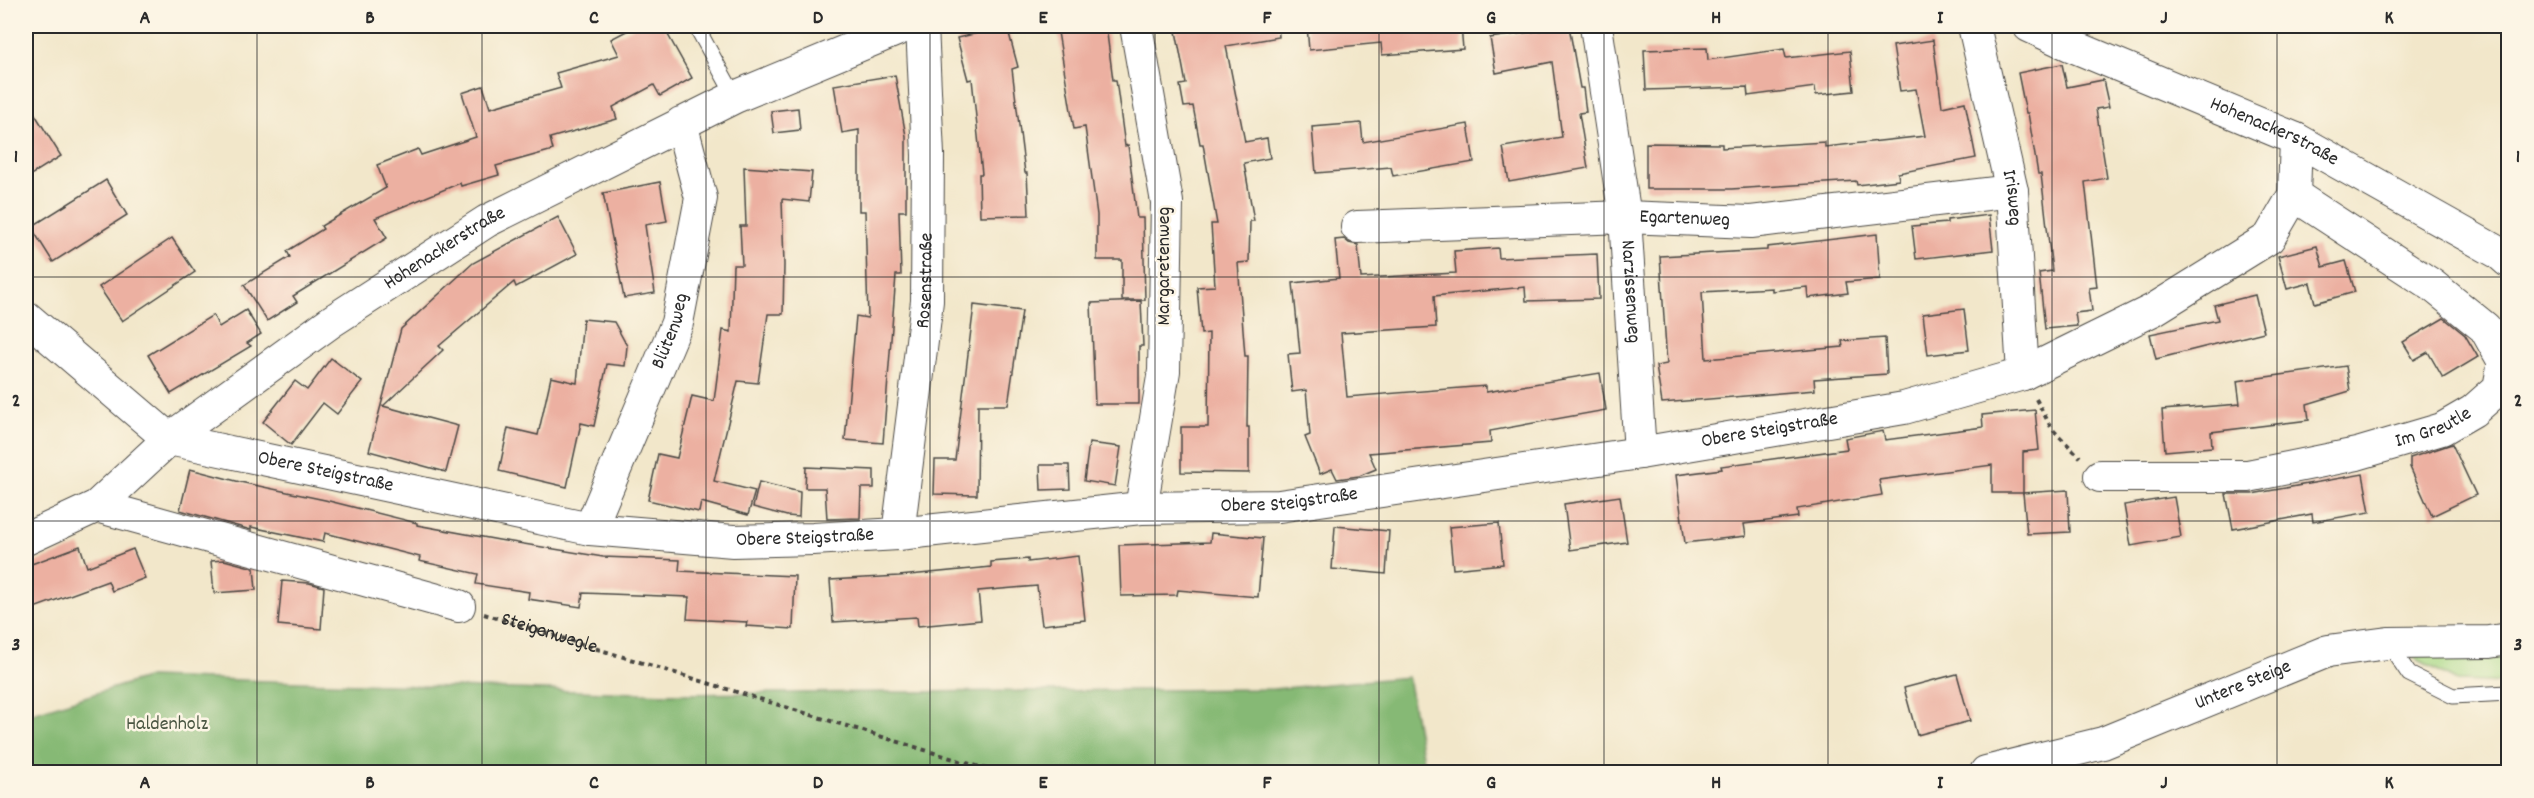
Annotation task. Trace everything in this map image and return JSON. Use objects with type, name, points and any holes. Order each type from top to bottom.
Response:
[{"type":"street","name":"Hohenackerstraße","points":[[26,539],[97,506],[170,439],[332,321],[487,221],[735,97],[906,26]]},
{"type":"street","name":"Rosenstraße","points":[[898,534],[927,301],[928,155],[922,26]]},
{"type":"street","name":"Margaretenweg","points":[[1136,26],[1167,202],[1164,371],[1141,508]]},
{"type":"street","name":"Narzissenweg","points":[[1596,26],[1625,217],[1640,453]]},
{"type":"street","name":"Irisweg","points":[[1974,26],[2012,191],[2023,374]]},
{"type":"street","name":"Hohenackerstraße","points":[[2029,26],[2296,140],[2499,253],[2508,261]]},
{"type":"street","name":"Blütenweg","points":[[590,529],[677,323],[701,198],[681,123]]},
{"type":"street","name":"Obere Steigstraße","points":[[170,439],[590,529],[733,541],[898,534],[1141,508],[1279,506],[1640,453],[1904,408],[2023,374],[2153,310],[2269,238],[2294,195],[2296,140]]},
{"type":"street","name":"Egartenweg","points":[[1357,227],[1625,217],[1751,222],[2012,191]]},
{"type":"street","name":"Im Greutle","points":[[2100,476],[2248,476],[2357,454],[2442,429],[2473,411],[2499,388],[2504,362],[2485,328],[2432,285],[2294,195]]},
{"type":"street","points":[[26,317],[170,439]]},
{"type":"street","points":[[97,506],[459,606]]},
{"type":"street","name":"Untere Steige","points":[[1986,772],[2103,743],[2328,651],[2388,643],[2489,642],[2508,639]]},
{"type":"lane","points":[[696,26],[735,97]]},
{"type":"lane","points":[[2388,643],[2409,674],[2454,696],[2508,693]]},
{"type":"path","points":[[2023,374],[2052,429],[2100,476]]},
{"type":"path","name":"Steigenwegle","points":[[459,606],[996,772]]},
{"type":"green space","points":[[2395,647],[2508,648],[2508,683],[2457,681]]},
{"type":"green space","name":"Haldenholz","points":[[149,677],[668,694],[1273,689],[1408,677],[1425,772],[26,772],[26,715]]},
{"type":"building","points":[[636,26],[663,26],[692,78],[660,96],[654,85],[613,107],[617,119],[550,138],[553,150],[496,166],[499,175],[461,186],[460,183],[375,218],[387,238],[293,296],[297,302],[267,321],[244,285],[290,257],[287,251],[323,229],[321,226],[386,188],[377,165],[418,149],[421,155],[476,137],[462,93],[483,86],[490,108],[561,88],[556,73],[619,55],[611,39]]},
{"type":"building","points":[[1007,26],[1018,67],[1012,69],[1025,173],[1027,173],[1029,215],[980,216],[979,174],[982,174],[972,79],[968,80],[957,38]]},
{"type":"building","points":[[1057,26],[1106,26],[1125,146],[1128,145],[1137,218],[1143,218],[1145,300],[1122,300],[1122,260],[1097,260],[1097,215],[1085,127],[1074,129]]},
{"type":"building","points":[[1175,26],[1278,26],[1279,37],[1226,46],[1245,142],[1267,138],[1270,158],[1244,163],[1254,221],[1250,221],[1249,262],[1238,263],[1245,356],[1248,356],[1249,473],[1181,472],[1181,427],[1208,427],[1209,333],[1201,334],[1197,287],[1215,286],[1211,224],[1217,224],[1203,144],[1200,144],[1193,106],[1184,107],[1180,85],[1186,84]]},
{"type":"building","points":[[1307,26],[1461,26],[1463,49],[1382,55],[1381,43],[1309,50]]},
{"type":"building","points":[[1569,26],[1580,88],[1583,88],[1586,112],[1579,113],[1588,168],[1509,182],[1503,147],[1562,137],[1552,62],[1496,73],[1490,38]]},
{"type":"building","points":[[1933,40],[1942,107],[1965,102],[1976,158],[1898,173],[1899,180],[1857,185],[1856,181],[1731,189],[1646,189],[1646,143],[1722,144],[1722,148],[1825,142],[1825,147],[1925,136],[1916,89],[1900,91],[1893,46]]},
{"type":"building","points":[[1707,48],[1708,60],[1784,49],[1786,58],[1850,51],[1854,91],[1816,95],[1815,87],[1748,96],[1747,87],[1646,90],[1644,50]]},
{"type":"building","points":[[2062,64],[2067,87],[2103,80],[2109,107],[2096,109],[2107,178],[2085,182],[2097,287],[2089,288],[2092,311],[2075,313],[2077,326],[2045,329],[2039,273],[2052,271],[2041,174],[2038,174],[2028,113],[2026,113],[2018,73]]},
{"type":"building","points":[[895,75],[906,136],[906,211],[899,211],[901,275],[896,275],[883,443],[845,440],[856,316],[868,318],[865,211],[859,211],[859,130],[842,133],[834,85]]},
{"type":"building","points":[[26,100],[61,156],[26,178]]},
{"type":"building","points":[[798,108],[800,130],[774,133],[771,111]]},
{"type":"building","points":[[1361,123],[1363,142],[1468,124],[1474,162],[1393,176],[1391,167],[1316,173],[1312,127]]},
{"type":"building","points":[[744,167],[812,172],[809,202],[782,199],[783,314],[768,314],[758,383],[738,381],[714,481],[755,491],[748,515],[701,502],[699,512],[648,500],[658,454],[677,458],[692,396],[714,401],[723,330],[731,332],[733,265],[742,265],[740,226],[746,226]]},
{"type":"building","points":[[106,180],[127,215],[53,262],[31,227]]},
{"type":"building","points":[[660,182],[667,221],[645,225],[655,293],[624,298],[603,193]]},
{"type":"building","points":[[1989,215],[1993,250],[1916,259],[1912,226],[1947,223],[1947,220]]},
{"type":"building","points":[[558,217],[577,254],[516,287],[514,282],[439,346],[443,350],[383,406],[458,426],[446,472],[369,451],[401,329],[473,263]]},
{"type":"building","points":[[1877,234],[1880,279],[1846,282],[1848,293],[1808,298],[1807,287],[1772,291],[1772,288],[1702,292],[1706,359],[1843,347],[1842,341],[1885,338],[1887,374],[1814,379],[1815,390],[1662,403],[1656,366],[1667,364],[1660,256],[1767,250],[1767,247]]},
{"type":"building","points":[[172,238],[195,272],[122,321],[99,287]]},
{"type":"building","points":[[1344,239],[1358,245],[1361,278],[1456,273],[1454,251],[1498,248],[1499,258],[1597,254],[1599,299],[1526,301],[1525,287],[1434,296],[1436,327],[1341,333],[1347,397],[1486,386],[1486,392],[1600,373],[1606,410],[1490,431],[1491,443],[1369,453],[1376,469],[1359,476],[1337,479],[1332,469],[1320,474],[1305,437],[1310,435],[1306,390],[1292,392],[1288,354],[1300,353],[1293,283],[1339,278],[1335,240]]},
{"type":"building","points":[[2317,246],[2323,267],[2346,261],[2355,292],[2315,303],[2310,283],[2287,289],[2278,256]]},
{"type":"building","points":[[2255,295],[2264,332],[2156,359],[2150,334],[2218,320],[2214,305]]},
{"type":"building","points":[[1141,301],[1143,346],[1139,346],[1139,404],[1095,404],[1091,303]]},
{"type":"building","points":[[974,305],[1022,311],[1008,405],[978,405],[977,495],[934,494],[935,460],[955,460]]},
{"type":"building","points":[[1964,309],[1969,350],[1928,355],[1923,314]]},
{"type":"building","points":[[246,310],[261,334],[247,343],[251,346],[171,394],[148,355],[213,315],[219,327]]},
{"type":"building","points":[[2444,318],[2465,335],[2478,357],[2443,378],[2428,352],[2414,360],[2403,342]]},
{"type":"building","points":[[583,319],[614,322],[627,346],[625,366],[607,364],[594,426],[581,423],[567,487],[499,471],[508,428],[538,435],[551,377],[577,383]]},
{"type":"building","points":[[331,358],[362,382],[337,414],[323,403],[291,445],[263,422],[295,381],[307,390]]},
{"type":"building","points":[[2346,366],[2350,391],[2307,404],[2309,420],[2211,432],[2212,447],[2165,451],[2162,410],[2240,404],[2237,381]]},
{"type":"building","points":[[2035,410],[2039,450],[2023,452],[2023,493],[1992,493],[1992,465],[1879,480],[1882,495],[1797,509],[1798,517],[1744,524],[1746,536],[1685,543],[1676,475],[1722,469],[1721,466],[1847,449],[1845,438],[1883,431],[1885,440],[1983,427],[1982,415]]},
{"type":"building","points":[[1089,443],[1121,447],[1115,486],[1084,481]]},
{"type":"building","points":[[2452,444],[2476,495],[2432,516],[2410,467],[2410,458]]},
{"type":"building","points":[[1040,465],[1069,465],[1070,489],[1041,490]]},
{"type":"building","points":[[806,467],[874,470],[874,488],[861,488],[860,518],[827,519],[825,488],[805,488]]},
{"type":"building","points":[[190,469],[325,500],[417,523],[417,525],[499,540],[603,557],[680,560],[679,571],[795,576],[793,629],[746,626],[747,622],[687,619],[689,597],[583,593],[581,607],[528,599],[529,592],[476,584],[478,574],[419,561],[420,557],[325,533],[323,542],[251,527],[251,530],[180,510]]},
{"type":"building","points":[[2363,474],[2370,512],[2313,522],[2312,514],[2233,529],[2226,494],[2252,494]]},
{"type":"building","points":[[759,482],[800,492],[799,517],[753,507]]},
{"type":"building","points":[[2068,490],[2070,532],[2027,534],[2023,493]]},
{"type":"building","points":[[1620,496],[1627,542],[1570,550],[1564,504]]},
{"type":"building","points":[[2174,497],[2181,537],[2131,546],[2124,505]]},
{"type":"building","points":[[1499,523],[1503,564],[1453,569],[1449,527]]},
{"type":"building","points":[[1335,526],[1389,531],[1386,574],[1332,569]]},
{"type":"building","points":[[1211,533],[1263,538],[1258,597],[1178,590],[1177,595],[1121,596],[1119,545],[1210,542]]},
{"type":"building","points":[[80,546],[87,567],[133,549],[145,578],[112,591],[108,581],[26,611],[26,566]]},
{"type":"building","points":[[1078,556],[1085,620],[1042,625],[1037,586],[978,591],[981,620],[918,626],[917,617],[833,622],[830,580],[899,576],[991,567],[991,562],[1028,559],[1028,562]]},
{"type":"building","points":[[224,560],[254,568],[256,590],[214,593],[211,561]]},
{"type":"building","points":[[282,581],[309,583],[324,587],[321,629],[278,625]]},
{"type":"building","points":[[1957,674],[1970,721],[1917,735],[1904,688]]}]
